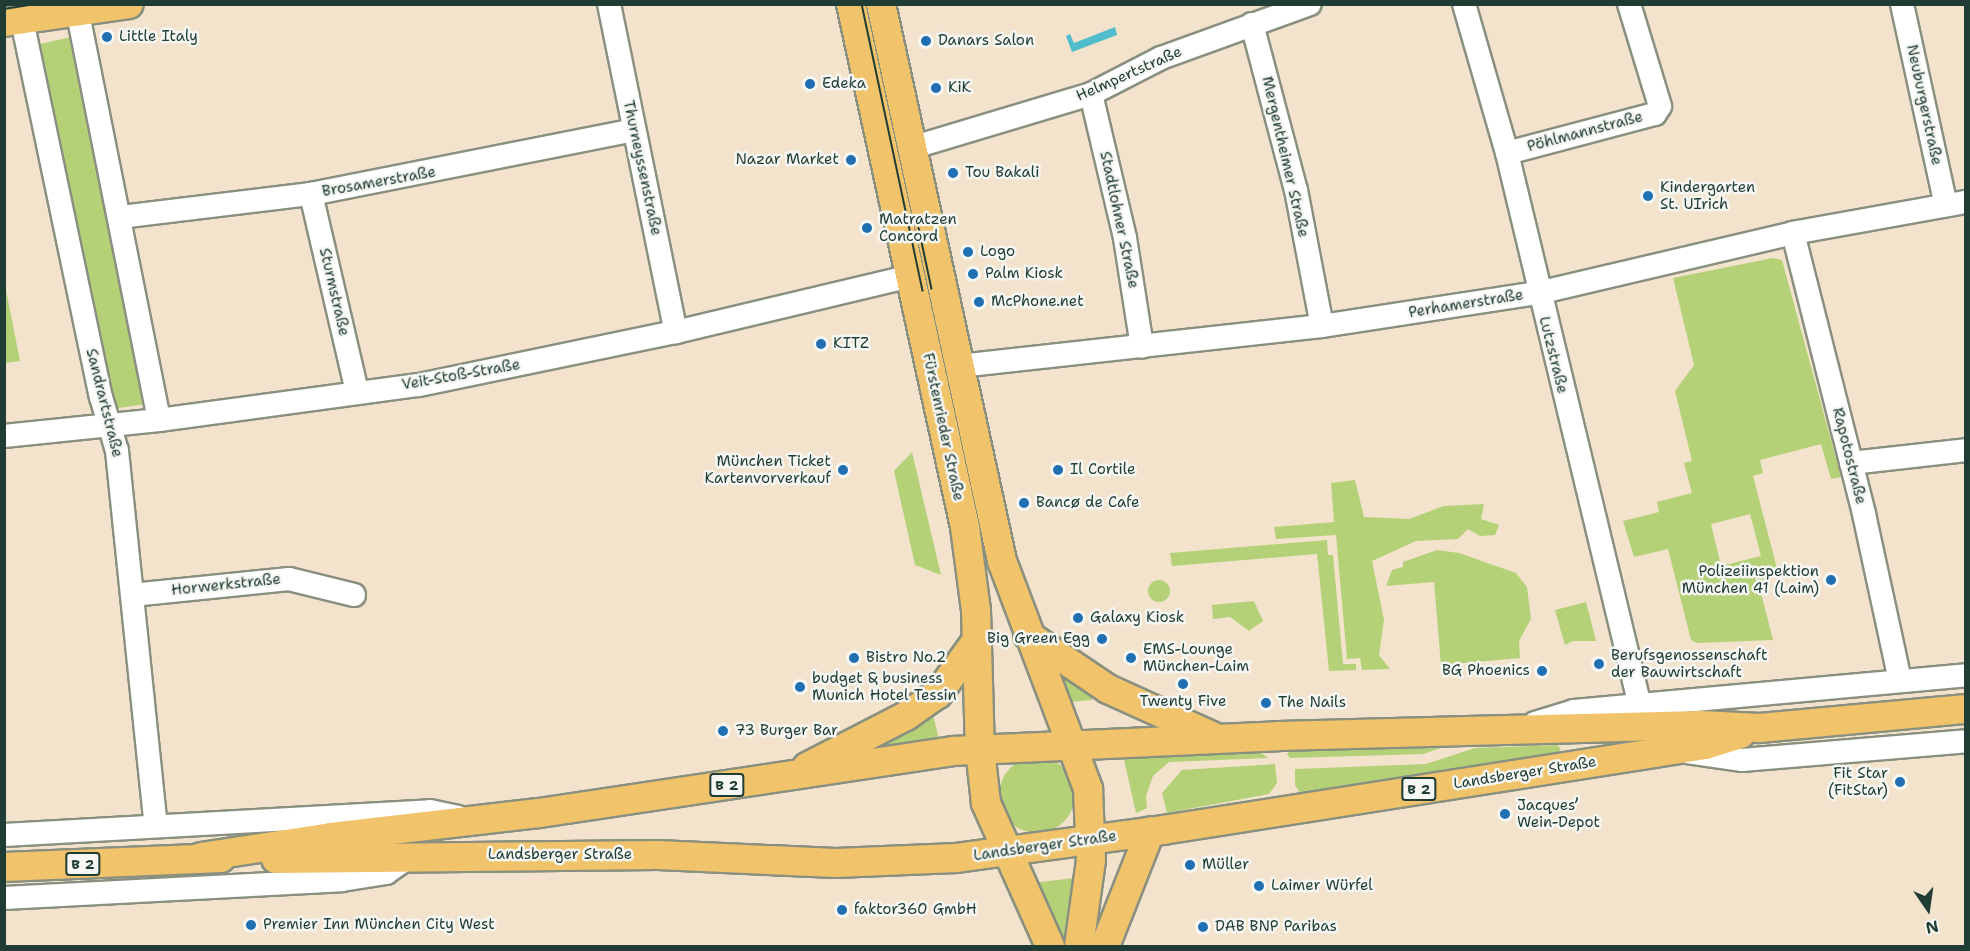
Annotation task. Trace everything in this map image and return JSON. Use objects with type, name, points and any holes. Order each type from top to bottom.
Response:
[{"type":"main road","points":[[13,21],[81,9],[129,4]]},
{"type":"main road","name":"Fürstenrieder Straße","points":[[850,4],[964,527],[977,640],[980,749],[986,803],[1005,852],[1050,946]]},
{"type":"main road","name":"Fürstenrieder Straße","points":[[881,4],[1002,561],[1028,635],[1073,744],[1088,789],[1092,840],[1079,946]]},
{"type":"main road","points":[[1028,635],[1108,689],[1217,738]]},
{"type":"main road","points":[[791,776],[906,716],[938,694],[977,640]]},
{"type":"main road","name":"Landsberger Straße","points":[[4,867],[201,857],[331,837],[474,821],[980,749],[1217,738],[1502,733],[1700,725],[1760,728],[1965,709]]},
{"type":"main road","name":"Landsberger Straße","points":[[201,857],[324,860],[410,856],[658,855],[836,863],[1005,852],[1150,832],[1673,750],[1760,728]]},
{"type":"main road","points":[[1105,946],[1150,832]]},
{"type":"street","name":"Thurneyssenstraße","points":[[609,4],[676,332]]},
{"type":"street","name":"Helmpertstraße","points":[[911,148],[1091,94],[1161,58],[1310,4]]},
{"type":"street","name":"Lutzstraße","points":[[1464,4],[1507,153],[1538,293],[1640,706]]},
{"type":"street","name":"Pöhlmannstraße","points":[[1507,153],[1655,114],[1660,106],[1629,4]]},
{"type":"street","name":"Neuburgerstraße","points":[[1902,4],[1956,204]]},
{"type":"street","points":[[81,9],[159,420]]},
{"type":"street","name":"Sandrartstraße","points":[[13,21],[100,397],[117,451],[156,826]]},
{"type":"street","name":"Mergentheimer Straße","points":[[1252,24],[1296,190],[1322,326]]},
{"type":"street","name":"Stadtlohner Straße","points":[[1091,94],[1125,238],[1142,347]]},
{"type":"street","name":"Brosamerstraße","points":[[120,217],[311,194],[634,130]]},
{"type":"street","name":"Sturmstraße","points":[[311,194],[357,391]]},
{"type":"street","name":"Perhamerstraße","points":[[959,366],[1322,326],[1538,293],[1794,233],[1956,204]]},
{"type":"street","name":"Rapotostraße","points":[[1794,233],[1851,463],[1900,680]]},
{"type":"street","name":"Veit-Stoß-Straße","points":[[4,436],[159,420],[357,391],[419,385],[676,332],[911,276]]},
{"type":"street","points":[[1851,463],[1965,450]]},
{"type":"street","name":"Horwerkstraße","points":[[132,595],[289,579],[354,595]]},
{"type":"street","name":"Landsberger Straße","points":[[1502,733],[1574,711],[1965,675]]},
{"type":"street","name":"Landsberger Straße","points":[[1673,750],[1742,760],[1965,741]]},
{"type":"street","name":"Landsberger Straße","points":[[4,835],[430,811],[474,821]]},
{"type":"street","points":[[4,898],[342,880],[386,873],[410,856]]},
{"type":"street","points":[[161,860],[163,889]]},
{"type":"green space","points":[[71,37],[146,404],[112,409],[36,45]]},
{"type":"green space","points":[[1773,258],[1782,260],[1841,477],[1831,479],[1821,444],[1760,460],[1763,473],[1753,476],[1779,576],[1758,581],[1773,640],[1697,643],[1691,640],[1668,549],[1634,557],[1623,521],[1659,512],[1657,502],[1692,493],[1684,463],[1692,461],[1675,391],[1694,365],[1673,278]],"holes":[[[1750,514],[1761,556],[1721,566],[1711,524]]]},
{"type":"green space","points":[[5,285],[20,361],[4,363]]},
{"type":"green space","points":[[912,452],[941,575],[915,565],[894,471]]},
{"type":"green space","points":[[1355,480],[1364,517],[1409,519],[1444,506],[1484,504],[1481,519],[1499,525],[1495,535],[1480,536],[1468,529],[1458,539],[1416,541],[1372,561],[1384,620],[1379,655],[1390,669],[1362,670],[1360,658],[1347,659],[1336,535],[1276,539],[1274,527],[1334,522],[1331,483]]},
{"type":"green space","points":[[1327,540],[1328,555],[1333,555],[1343,664],[1356,664],[1356,670],[1329,671],[1317,554],[1172,566],[1170,553]]},
{"type":"green space","points":[[1437,550],[1459,553],[1516,573],[1527,587],[1531,619],[1519,641],[1520,658],[1441,665],[1434,582],[1386,586],[1392,570],[1403,567],[1403,562]]},
{"type":"green space","points":[[1159,580],[1167,583],[1170,591],[1167,599],[1159,602],[1151,599],[1148,591],[1151,583]]},
{"type":"green space","points":[[1254,601],[1263,621],[1249,631],[1230,617],[1213,619],[1212,605]]},
{"type":"green space","points":[[1586,602],[1596,641],[1573,641],[1565,645],[1555,610]]},
{"type":"green space","points":[[1058,672],[1096,691],[1092,700],[1071,702]]},
{"type":"green space","points":[[932,710],[939,740],[864,751]]},
{"type":"green space","points":[[1557,745],[1561,749],[1557,753],[1300,793],[1295,785],[1295,769],[1426,764],[1475,748]]},
{"type":"green space","points":[[1441,748],[1423,754],[1290,758],[1287,754],[1289,751]]},
{"type":"green space","points":[[1259,751],[1268,758],[1169,762],[1153,776],[1146,796],[1147,808],[1136,813],[1123,755]]},
{"type":"green space","points":[[1037,757],[1051,760],[1064,768],[1072,781],[1075,795],[1072,809],[1064,822],[1051,830],[1037,833],[1023,830],[1010,822],[1002,809],[999,795],[1002,781],[1010,768],[1023,760]]},
{"type":"green space","points":[[1275,764],[1277,783],[1269,794],[1167,813],[1162,793],[1182,770]]},
{"type":"green space","points":[[1073,878],[1063,946],[1033,883]]},
{"type":"water","points":[[1115,27],[1117,35],[1072,52],[1066,36],[1070,34],[1074,43]]},
{"type":"tram line","points":[[4,9],[34,4]]},
{"type":"tram line","points":[[862,4],[923,291]]},
{"type":"tram line","points":[[919,228],[932,289]]},
{"type":"place","name":"Little Italy","points":[[107,37]]},
{"type":"place","name":"Danars Salon","points":[[926,41]]},
{"type":"place","name":"Edeka","points":[[810,84]]},
{"type":"place","name":"KiK","points":[[936,88]]},
{"type":"place","name":"Nazar Market","points":[[851,160]]},
{"type":"place","name":"Tou Bakali","points":[[953,173]]},
{"type":"place","name":"Kindergarten St. UIrich","points":[[1648,196]]},
{"type":"place","name":"Matratzen Concord","points":[[867,228]]},
{"type":"place","name":"Logo","points":[[968,252]]},
{"type":"place","name":"Palm Kiosk","points":[[973,274]]},
{"type":"place","name":"McPhone.net","points":[[979,302]]},
{"type":"place","name":"KITZ","points":[[821,344]]},
{"type":"place","name":"München Ticket Kartenvorverkauf","points":[[843,470]]},
{"type":"place","name":"Il Cortile","points":[[1058,470]]},
{"type":"place","name":"Bancø de Cafe","points":[[1024,503]]},
{"type":"place","name":"Polizeiinspektion München 41 (Laim)","points":[[1831,580]]},
{"type":"place","name":"Galaxy Kiosk","points":[[1078,618]]},
{"type":"place","name":"Big Green Egg","points":[[1102,639]]},
{"type":"place","name":"Bistro No.2","points":[[854,658]]},
{"type":"place","name":"EMS-Lounge München-Laim","points":[[1131,658]]},
{"type":"place","name":"Berufsgenossenschaft der Bauwirtschaft","points":[[1599,664]]},
{"type":"place","name":"BG Phoenics","points":[[1542,671]]},
{"type":"place","name":"Twenty Five","points":[[1183,684]]},
{"type":"place","name":"budget & business Munich Hotel Tessin","points":[[800,687]]},
{"type":"place","name":"The Nails","points":[[1266,703]]},
{"type":"place","name":"73 Burger Bar","points":[[723,731]]},
{"type":"place","name":"Fit Star (FitStar)","points":[[1900,782]]},
{"type":"place","name":"Jacques’ Wein-Depot","points":[[1505,814]]},
{"type":"place","name":"Müller","points":[[1190,865]]},
{"type":"place","name":"Laimer Würfel","points":[[1259,886]]},
{"type":"place","name":"faktor360 GmbH","points":[[842,910]]},
{"type":"place","name":"Premier Inn München City West","points":[[251,925]]},
{"type":"place","name":"DAB BNP Paribas","points":[[1203,927]]}]
